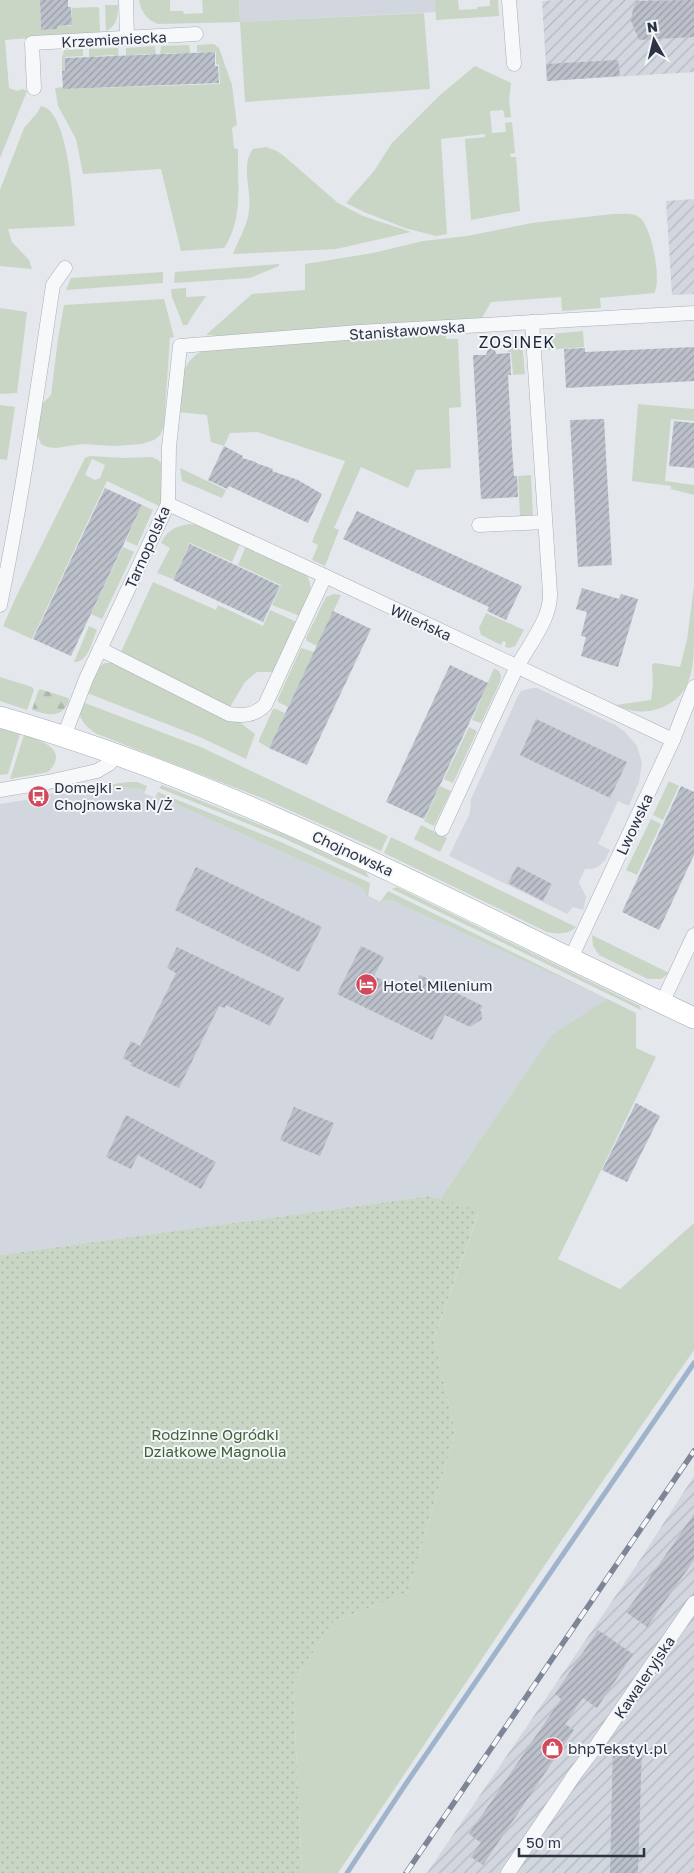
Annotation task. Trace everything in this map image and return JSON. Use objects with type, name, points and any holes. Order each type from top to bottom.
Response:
[{"type":"main road","name":"Chojnowska","points":[[0,717],[64,736],[207,789],[335,844],[694,1018]]},
{"type":"street","points":[[126,0],[127,38]]},
{"type":"street","points":[[509,0],[514,64]]},
{"type":"street","name":"Krzemieniecka","points":[[34,88],[32,43],[196,34]]},
{"type":"street","points":[[0,605],[23,483],[53,285],[64,268]]},
{"type":"street","name":"Stanisławowska","points":[[180,346],[694,313]]},
{"type":"street","points":[[442,829],[517,668],[543,621],[549,605],[550,593],[532,322]]},
{"type":"street","name":"Tarnopolska","points":[[64,736],[86,679],[168,504],[169,448],[180,346]]},
{"type":"street","name":"Wileńska","points":[[168,504],[673,740]]},
{"type":"street","points":[[479,525],[545,522]]},
{"type":"street","points":[[100,649],[229,714],[251,715],[265,705],[325,576]]},
{"type":"street","name":"Lwowska","points":[[571,958],[673,740],[694,688]]},
{"type":"street","points":[[0,790],[97,771],[109,764],[117,755]]},
{"type":"street","points":[[662,1003],[694,935]]},
{"type":"street","name":"Kawaleryjska","points":[[508,1873],[575,1774],[598,1745],[694,1603]]},
{"type":"shaded area","points":[[239,0],[435,0],[436,12],[240,22]]},
{"type":"shaded area","points":[[694,0],[694,72],[547,81],[542,1]]},
{"type":"shaded area","points":[[694,199],[694,294],[672,295],[666,201]]},
{"type":"shaded area","points":[[537,688],[624,731],[637,746],[642,763],[639,782],[629,806],[618,801],[598,844],[610,850],[605,860],[599,866],[585,869],[579,882],[586,897],[583,910],[573,907],[567,914],[449,856],[470,813],[471,799],[518,696],[521,691]]},
{"type":"shaded area","points":[[112,786],[142,789],[144,793],[155,798],[156,795],[358,886],[366,891],[366,895],[381,902],[391,900],[607,999],[552,1036],[440,1199],[430,1196],[0,1255],[0,804]]},
{"type":"shaded area","points":[[694,1476],[694,1873],[427,1873],[636,1566]]},
{"type":"green space","points":[[0,0],[40,0],[41,30],[58,29],[59,26],[72,26],[72,8],[97,7],[99,8],[100,32],[5,40],[9,88],[17,91],[23,89],[27,91],[0,158]]},
{"type":"green space","points":[[139,0],[170,0],[170,11],[183,11],[184,14],[203,13],[202,0],[239,0],[240,22],[158,24],[145,15]]},
{"type":"green space","points":[[435,0],[458,0],[459,10],[490,6],[490,0],[498,0],[499,16],[436,20]]},
{"type":"green space","points":[[105,5],[118,5],[116,20],[113,26],[106,31]]},
{"type":"green space","points":[[424,13],[430,89],[245,102],[240,22]]},
{"type":"green space","points":[[214,44],[219,48],[232,85],[237,125],[232,128],[234,148],[238,149],[237,213],[230,237],[224,248],[181,251],[161,169],[83,174],[76,139],[58,106],[55,88],[220,84],[216,52],[197,52],[197,45]]},
{"type":"green space","points":[[189,45],[191,56],[185,53],[166,53],[166,56],[160,56],[161,46]]},
{"type":"green space","points":[[155,46],[156,57],[150,57],[149,54],[130,55],[130,58],[126,58],[126,48]]},
{"type":"green space","points":[[118,48],[119,58],[114,58],[114,55],[95,56],[94,59],[89,59],[89,49]]},
{"type":"green space","points":[[83,49],[83,56],[65,57],[65,71],[62,71],[64,50]]},
{"type":"green space","points":[[475,66],[511,83],[509,100],[511,117],[505,118],[503,110],[490,111],[492,133],[506,132],[505,123],[512,122],[515,153],[510,154],[511,157],[516,157],[520,211],[471,220],[465,139],[485,137],[485,134],[441,139],[447,234],[436,236],[405,228],[346,203],[374,171],[392,143],[440,95]]},
{"type":"green space","points":[[41,106],[50,111],[58,123],[64,140],[71,179],[75,226],[8,229],[12,242],[29,260],[32,269],[0,266],[0,190],[24,128]]},
{"type":"green space","points":[[266,147],[284,156],[338,203],[363,216],[411,232],[336,249],[233,254],[248,216],[247,163],[249,156],[253,149]]},
{"type":"green space","points":[[613,214],[635,215],[644,223],[652,243],[656,267],[657,278],[654,293],[600,298],[601,308],[562,311],[561,297],[491,302],[482,318],[223,336],[206,335],[252,294],[305,290],[305,264],[373,253],[423,241],[467,236],[532,223]]},
{"type":"green space","points":[[279,264],[279,266],[250,278],[174,283],[175,272]]},
{"type":"green space","points":[[163,272],[163,283],[66,290],[71,278]]},
{"type":"green space","points":[[186,288],[186,297],[206,296],[187,325],[183,325],[172,297],[171,289]]},
{"type":"green space","points":[[164,299],[174,337],[170,338],[164,426],[160,435],[154,440],[141,444],[114,446],[82,444],[56,448],[41,444],[37,433],[39,407],[51,395],[64,305]]},
{"type":"green space","points":[[0,308],[27,312],[17,393],[0,394]]},
{"type":"green space","points":[[583,331],[584,347],[547,350],[546,339],[551,334]]},
{"type":"green space","points":[[446,332],[446,339],[458,339],[461,407],[449,408],[451,468],[416,470],[408,488],[361,467],[334,528],[339,530],[325,566],[312,560],[318,545],[312,542],[345,461],[257,432],[230,433],[224,446],[211,442],[207,415],[178,412],[181,384],[186,367],[198,354],[207,349]]},
{"type":"green space","points":[[507,335],[516,336],[522,342],[525,374],[513,375],[511,352],[508,352]]},
{"type":"green space","points":[[638,404],[694,409],[694,421],[671,419],[665,481],[694,485],[694,495],[671,489],[671,486],[632,481]]},
{"type":"green space","points":[[0,405],[15,407],[7,460],[0,459]]},
{"type":"green space","points":[[90,456],[152,457],[158,460],[164,466],[163,497],[159,506],[107,481],[32,639],[3,626],[85,458]],"holes":[[[92,459],[105,465],[100,478],[95,480],[85,475]]]},
{"type":"green space","points":[[180,468],[226,490],[222,498],[182,481]]},
{"type":"green space","points":[[531,475],[533,516],[520,517],[518,476]]},
{"type":"green space","points":[[142,505],[153,510],[137,546],[126,541]]},
{"type":"green space","points":[[189,524],[200,525],[240,544],[232,562],[190,543],[173,579],[157,573],[170,548],[161,543],[163,539],[172,530]]},
{"type":"green space","points":[[246,546],[307,576],[310,591],[300,616],[272,605],[281,585],[238,565]]},
{"type":"green space","points":[[123,547],[134,552],[102,619],[91,614]]},
{"type":"green space","points":[[153,582],[216,610],[218,605],[263,626],[270,610],[297,622],[274,672],[257,672],[245,682],[230,707],[120,654]]},
{"type":"green space","points":[[694,586],[693,656],[690,677],[686,686],[672,702],[655,710],[638,711],[616,705],[651,700],[653,684],[652,665],[655,663],[680,667],[687,640]]},
{"type":"green space","points":[[334,594],[341,595],[317,646],[307,641],[306,638],[326,597]]},
{"type":"green space","points":[[486,613],[524,630],[515,646],[505,647],[506,642],[503,641],[501,645],[481,635],[479,628]]},
{"type":"green space","points":[[89,626],[97,630],[91,645],[83,659],[74,662]]},
{"type":"green space","points":[[301,648],[314,652],[288,707],[278,702],[278,699]]},
{"type":"green space","points":[[105,663],[115,663],[238,721],[255,734],[246,759],[200,737],[87,693],[100,666]]},
{"type":"green space","points":[[494,668],[499,671],[501,676],[500,682],[481,723],[472,720]]},
{"type":"green space","points":[[0,677],[32,687],[34,690],[27,710],[0,701]]},
{"type":"green space","points":[[40,689],[68,698],[69,701],[66,707],[54,714],[32,710]]},
{"type":"green space","points":[[85,703],[203,748],[388,836],[381,851],[262,798],[97,734],[86,726],[81,718],[81,705]]},
{"type":"green space","points":[[273,709],[285,713],[269,748],[259,742],[259,740]]},
{"type":"green space","points":[[469,727],[477,731],[453,783],[444,779]]},
{"type":"green space","points":[[0,728],[20,734],[8,774],[0,775]]},
{"type":"green space","points":[[24,735],[51,747],[55,752],[56,758],[48,772],[10,779]]},
{"type":"green space","points":[[669,781],[679,786],[663,820],[653,815]]},
{"type":"green space","points":[[137,782],[147,786],[144,793],[142,789],[112,786],[43,797],[43,795]]},
{"type":"green space","points":[[162,785],[288,836],[366,872],[369,878],[283,838],[159,788]]},
{"type":"green space","points":[[440,786],[451,791],[434,826],[424,821]]},
{"type":"green space","points":[[158,792],[281,842],[370,883],[368,897],[366,891],[358,886],[156,795]]},
{"type":"green space","points":[[651,819],[661,824],[637,875],[626,870]]},
{"type":"green space","points":[[421,825],[447,838],[440,852],[414,839]]},
{"type":"green space","points":[[391,837],[576,927],[566,933],[547,932],[384,853]]},
{"type":"green space","points":[[397,887],[640,1006],[641,1010],[392,889]]},
{"type":"green space","points":[[388,891],[636,1013],[636,1048],[656,1057],[558,1259],[620,1289],[694,1223],[694,1350],[561,1541],[338,1873],[302,1873],[293,1684],[332,1623],[408,1592],[455,1432],[434,1338],[479,1212],[440,1199],[552,1035],[607,999],[391,900],[380,902]]},
{"type":"green space","points":[[592,935],[669,973],[661,979],[648,979],[599,955],[593,946]]},
{"type":"green space","name":"Rodzinne Ogródki Działkowe Magnolia","points":[[430,1196],[479,1211],[434,1338],[455,1432],[408,1592],[332,1623],[293,1684],[302,1873],[0,1873],[0,1255]]},
{"type":"building","points":[[40,0],[68,0],[68,7],[71,7],[72,25],[58,26],[58,29],[41,30]]},
{"type":"building","points":[[694,0],[694,37],[639,40],[631,21],[633,9],[637,1]]},
{"type":"building","points":[[215,52],[215,66],[218,66],[219,83],[63,89],[62,71],[65,71],[65,58]]},
{"type":"building","points":[[618,60],[620,76],[547,81],[546,64]]},
{"type":"building","points":[[492,338],[496,354],[510,353],[511,375],[508,375],[512,448],[514,476],[517,476],[518,497],[481,499],[473,355],[486,355]]},
{"type":"building","points":[[694,347],[694,381],[566,388],[564,349],[585,348],[585,352]]},
{"type":"building","points":[[604,419],[612,565],[578,567],[570,420]]},
{"type":"building","points":[[674,421],[694,423],[694,468],[669,466]]},
{"type":"building","points":[[224,446],[243,456],[242,458],[298,480],[322,494],[308,523],[229,486],[227,489],[208,480]]},
{"type":"building","points":[[105,488],[142,505],[71,656],[33,639]]},
{"type":"building","points":[[357,511],[522,586],[506,620],[487,611],[489,607],[343,539]]},
{"type":"building","points":[[190,544],[280,586],[263,622],[173,580]]},
{"type":"building","points":[[582,588],[619,599],[621,594],[638,599],[618,667],[581,656],[586,637],[581,636],[587,612],[576,609]]},
{"type":"building","points":[[333,611],[371,629],[307,765],[269,748]]},
{"type":"building","points":[[450,665],[488,683],[424,819],[386,802]]},
{"type":"building","points":[[536,719],[627,762],[610,798],[520,755]]},
{"type":"building","points":[[681,786],[694,792],[694,855],[659,930],[622,912]]},
{"type":"building","points":[[517,866],[552,884],[543,901],[508,883]]},
{"type":"building","points":[[196,867],[322,927],[299,972],[175,910]]},
{"type":"building","name":"Hotel Milenium","points":[[361,946],[384,957],[374,976],[411,994],[420,975],[483,1006],[480,1010],[482,1019],[470,1027],[445,1015],[432,1040],[337,994]]},
{"type":"building","points":[[177,947],[284,998],[270,1026],[226,1005],[225,1008],[219,1006],[179,1088],[130,1065],[132,1063],[123,1058],[131,1041],[140,1046],[176,973],[167,968]]},
{"type":"building","points":[[636,1103],[660,1116],[627,1182],[602,1170]]},
{"type":"building","points":[[294,1107],[334,1123],[320,1156],[280,1140]]},
{"type":"building","points":[[126,1115],[216,1162],[201,1189],[138,1155],[131,1169],[106,1157]]},
{"type":"building","points":[[694,1514],[694,1560],[647,1627],[626,1612]]},
{"type":"building","points":[[598,1630],[633,1654],[597,1708],[583,1698],[565,1724],[574,1730],[483,1865],[471,1857],[481,1843],[469,1834],[561,1699],[555,1694]]},
{"type":"building","points":[[613,1745],[642,1746],[638,1873],[610,1873]]},
{"type":"waterway","points":[[347,1873],[694,1363]]},
{"type":"railway","points":[[406,1873],[694,1451]]},
{"type":"place","name":"Domejki - Chojnowska N/Ż","points":[[38,796]]},
{"type":"place","name":"Hotel Milenium","points":[[367,985]]},
{"type":"place","name":"bhpTekstyl.pl","points":[[552,1748]]},
{"type":"district","name":"ZOSINEK","points":[[517,342]]}]
